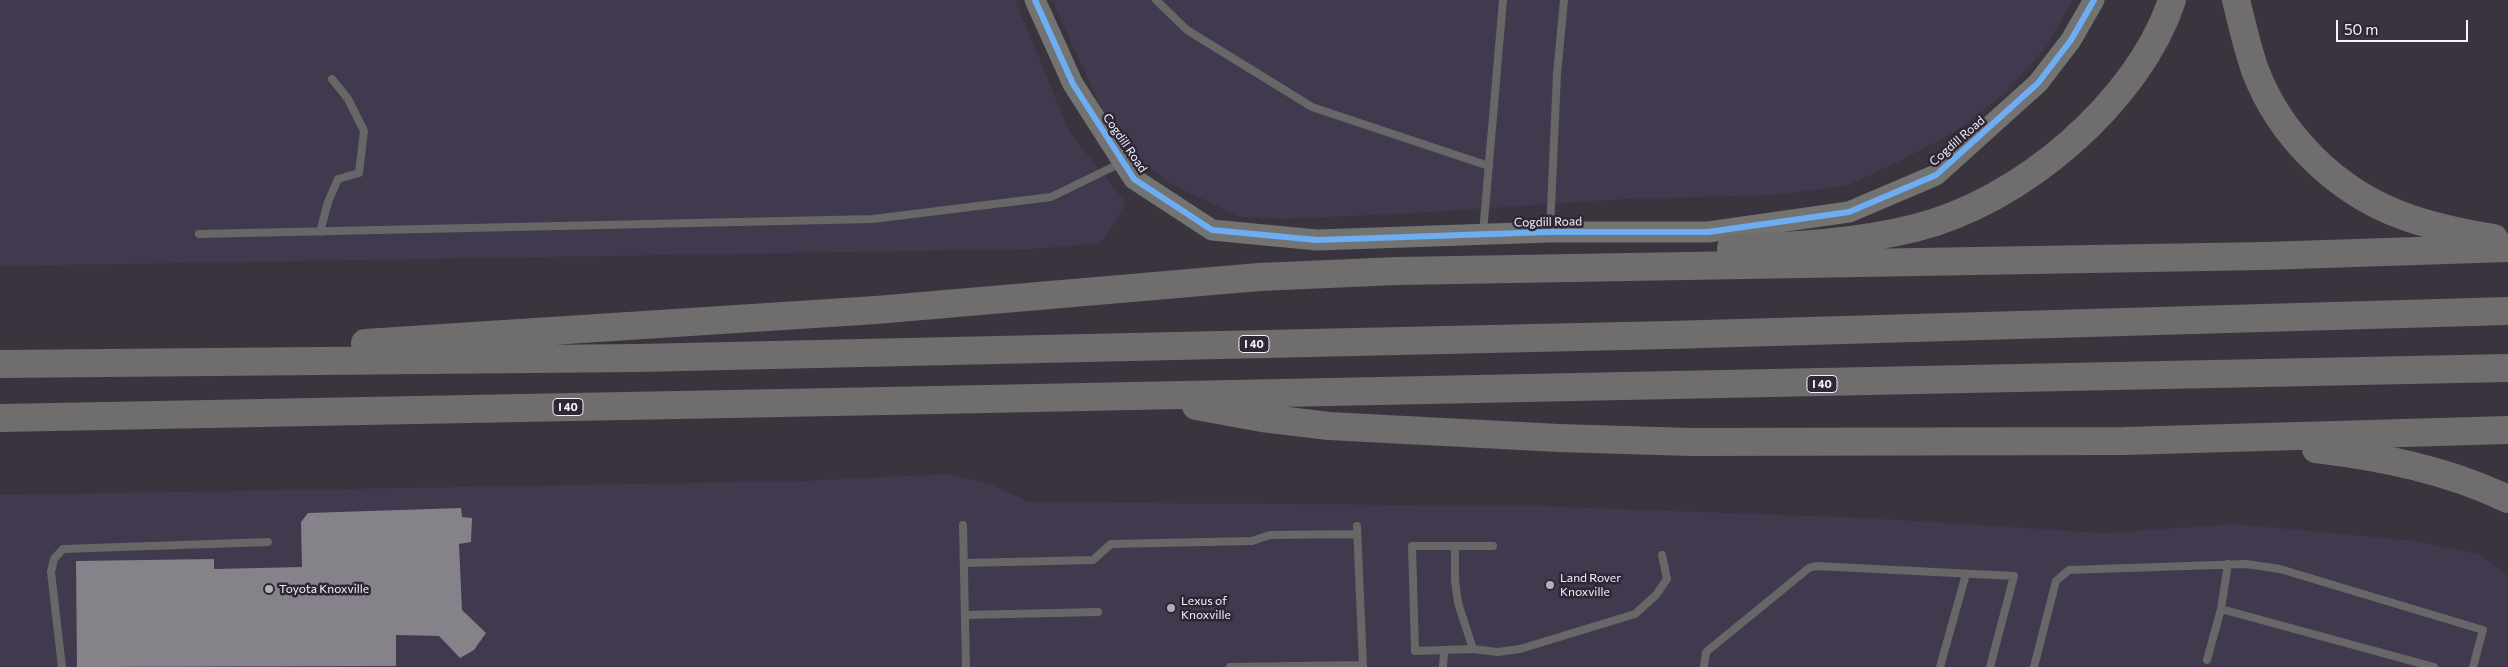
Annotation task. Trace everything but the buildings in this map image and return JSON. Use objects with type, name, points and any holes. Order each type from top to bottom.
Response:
[{"type":"highway","points":[[68,363],[876,310],[1472,260],[1828,243],[1916,228],[1947,218],[2022,179],[2078,135],[2106,110],[2129,80],[2155,38],[2172,0]]},
{"type":"highway","points":[[2236,0],[2248,48],[2267,96],[2293,136],[2328,172],[2363,196],[2398,214],[2436,226],[2508,239]]},
{"type":"highway","points":[[1259,277],[1398,271],[2264,256],[2508,248]]},
{"type":"highway","name":"I 40","points":[[0,364],[648,357],[1649,336],[2508,311]]},
{"type":"highway","name":"I 40","points":[[0,418],[1737,385],[2508,368]]},
{"type":"highway","points":[[1135,395],[1262,418],[1329,426],[1559,438],[1878,443],[2508,430]]},
{"type":"highway","points":[[2240,437],[2384,458],[2431,470],[2508,499]]},
{"type":"street","name":"Cogdill Road","points":[[1035,0],[1073,84],[1134,179],[1212,230],[1317,240],[1550,232],[1708,232],[1848,212],[1936,175],[2038,83],[2071,40],[2094,0]]},
{"type":"lane","points":[[1156,0],[1187,30],[1312,107],[1489,166]]},
{"type":"lane","points":[[1550,232],[1557,74],[1564,0]]},
{"type":"lane","points":[[1483,235],[1501,1]]},
{"type":"lane","points":[[320,232],[328,202],[338,179],[359,173],[364,131],[348,99],[332,79]]},
{"type":"lane","points":[[199,234],[873,219],[1051,197],[1122,162]]},
{"type":"lane","points":[[964,525],[966,667]]},
{"type":"lane","points":[[964,563],[1093,560],[1111,544],[1252,541],[1270,535],[1357,530],[1363,666],[1230,667]]},
{"type":"lane","points":[[62,667],[51,572],[54,558],[63,549],[268,542]]},
{"type":"lane","points":[[1493,546],[1412,546],[1415,652],[1473,649],[1498,652],[1520,649],[1635,614],[1656,595],[1667,579],[1662,555]]},
{"type":"lane","points":[[1455,546],[1455,581],[1458,603],[1473,649]]},
{"type":"lane","points":[[2207,660],[2221,609],[2228,564]]},
{"type":"lane","points":[[2034,667],[2056,581],[2069,570],[2228,564],[2246,564],[2280,569],[2483,630],[2473,667]]},
{"type":"lane","points":[[1704,667],[1706,652],[1809,568],[1816,566],[2014,576],[1990,667]]},
{"type":"lane","points":[[1940,667],[1966,574]]},
{"type":"lane","points":[[2221,609],[2420,665],[2434,667]]},
{"type":"lane","points":[[965,615],[1098,612]]},
{"type":"lane","points":[[1443,667],[1444,652]]},
{"type":"shaded area","points":[[0,0],[1015,0],[1070,133],[1126,203],[1101,243],[1033,249],[0,266]]},
{"type":"shaded area","points":[[1052,0],[2073,0],[2046,47],[2004,94],[1955,132],[1896,163],[1846,186],[1773,195],[1627,199],[1286,219],[1240,217],[1171,184],[1133,155],[1104,114]]},
{"type":"shaded area","points":[[947,474],[988,483],[1029,502],[1537,506],[1867,518],[2104,533],[2235,524],[2417,541],[2481,555],[2508,576],[2508,667],[0,667],[0,495],[802,481]]},
{"type":"cycle path","points":[[1035,0],[1073,84],[1134,179],[1212,230],[1317,240],[1549,232],[1708,232],[1849,212],[1936,175],[2038,83],[2071,40],[2094,0]]},
{"type":"place","name":"Land Rover Knoxville","points":[[1550,585]]},
{"type":"place","name":"Toyota Knoxville","points":[[269,589]]},
{"type":"place","name":"Lexus of Knoxville","points":[[1171,608]]}]
